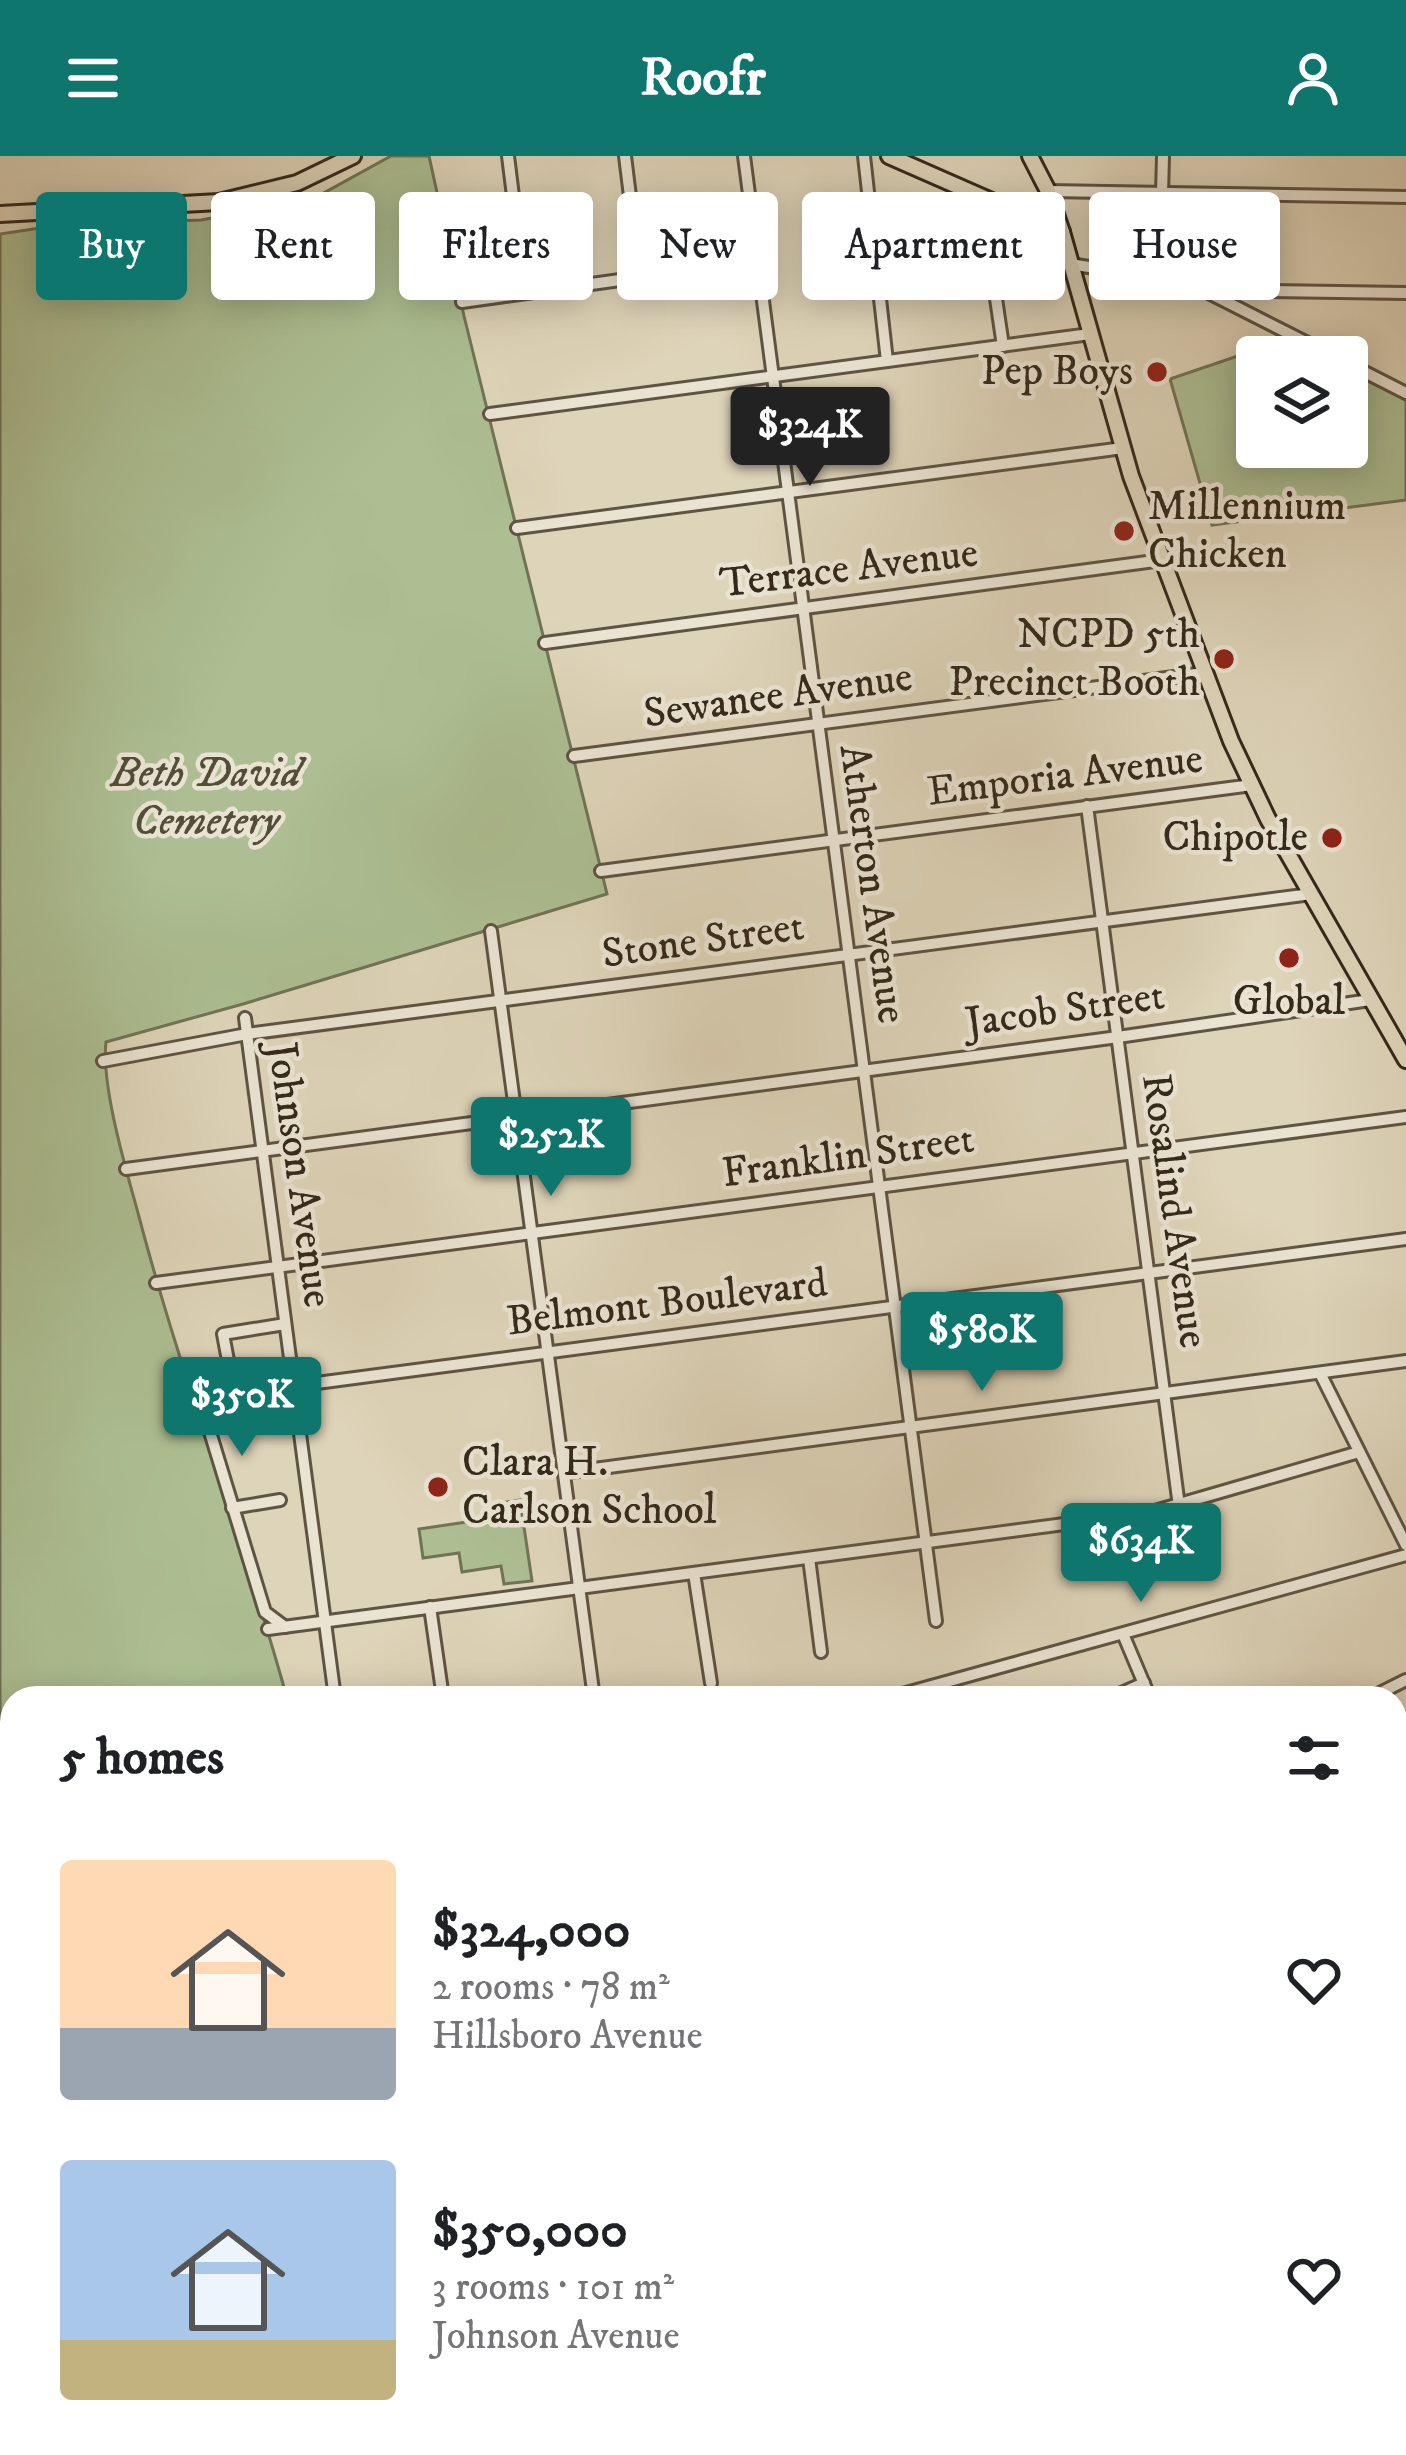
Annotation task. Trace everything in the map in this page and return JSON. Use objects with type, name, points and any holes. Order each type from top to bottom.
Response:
[{"type":"main road","points":[[0,214],[219,202],[273,190],[316,167],[353,156]]},
{"type":"main road","points":[[889,156],[970,192]]},
{"type":"main road","points":[[1030,156],[1048,191]]},
{"type":"main road","points":[[1065,246],[1123,448],[1204,673],[1252,784],[1406,1060]]},
{"type":"street","points":[[508,156],[512,192]]},
{"type":"street","points":[[625,156],[629,192]]},
{"type":"street","name":"Atherton Avenue","points":[[744,156],[748,192]]},
{"type":"street","points":[[864,156],[887,361]]},
{"type":"street","points":[[1162,192],[1163,156]]},
{"type":"street","points":[[1048,191],[1089,192]]},
{"type":"street","points":[[1280,195],[1406,197]]},
{"type":"street","points":[[1070,264],[1089,267]]},
{"type":"street","points":[[1280,291],[1406,293]]},
{"type":"street","points":[[462,302],[475,300]]},
{"type":"street","name":"Atherton Avenue","points":[[762,300],[936,1621]]},
{"type":"street","points":[[996,300],[1003,346]]},
{"type":"street","points":[[1223,300],[1294,336]]},
{"type":"street","points":[[490,414],[1090,334]]},
{"type":"street","points":[[1368,373],[1404,391]]},
{"type":"street","points":[[517,528],[1123,448]]},
{"type":"street","name":"Terrace Avenue","points":[[545,643],[1162,560]]},
{"type":"street","name":"Sewanee Avenue","points":[[574,756],[1204,673]]},
{"type":"street","name":"Emporia Avenue","points":[[602,871],[1252,784]]},
{"type":"street","name":"Rosalind Avenue","points":[[1087,806],[1185,1552]]},
{"type":"street","name":"Stone Street","points":[[104,1060],[247,1034],[1312,894]]},
{"type":"street","points":[[491,931],[592,1686]]},
{"type":"street","name":"Jacob Street","points":[[126,1169],[1370,1000]]},
{"type":"street","name":"Johnson Avenue","points":[[245,1018],[332,1686]]},
{"type":"street","name":"Franklin Street","points":[[156,1283],[1406,1117]]},
{"type":"street","name":"Belmont Boulevard","points":[[294,1386],[1406,1239]]},
{"type":"street","points":[[285,1324],[223,1334],[236,1403],[202,1409],[266,1612],[285,1627]]},
{"type":"street","points":[[564,1472],[1406,1361]]},
{"type":"street","points":[[932,1686],[1406,1550],[1319,1373]]},
{"type":"street","points":[[268,1629],[1148,1513],[1359,1452]]},
{"type":"street","points":[[232,1508],[280,1500]]},
{"type":"street","points":[[1389,1512],[1406,1506]]},
{"type":"street","points":[[809,1558],[821,1652]]},
{"type":"street","points":[[694,1573],[710,1683]]},
{"type":"street","points":[[430,1607],[441,1686]]},
{"type":"street","points":[[1123,1634],[1145,1686]]},
{"type":"street","points":[[1137,1686],[1144,1683]]},
{"type":"green space","name":"Beth David Cemetery","points":[[391,156],[429,156],[437,192],[399,192],[399,300],[460,300],[607,894],[106,1042],[111,1104],[133,1195],[283,1686],[0,1686],[0,234],[36,229],[36,300],[187,300],[187,220],[211,218],[211,300],[375,300],[375,192],[325,192]]},
{"type":"green space","points":[[1236,357],[1236,468],[1368,468],[1368,375],[1406,394],[1406,500],[1212,525],[1170,379]]},
{"type":"green space","points":[[520,1500],[532,1581],[504,1584],[501,1566],[462,1572],[459,1553],[423,1558],[419,1529],[487,1519],[486,1505]]},
{"type":"place","name":"Pep Boys","points":[[1157,372]]},
{"type":"place","name":"Millennium Chicken","points":[[1124,531]]},
{"type":"place","name":"NCPD 5th Precinct Booth","points":[[1224,659]]},
{"type":"place","name":"Chipotle","points":[[1332,838]]},
{"type":"place","name":"Global","points":[[1289,958]]},
{"type":"place","name":"Clara H. Carlson School","points":[[438,1487]]}]
